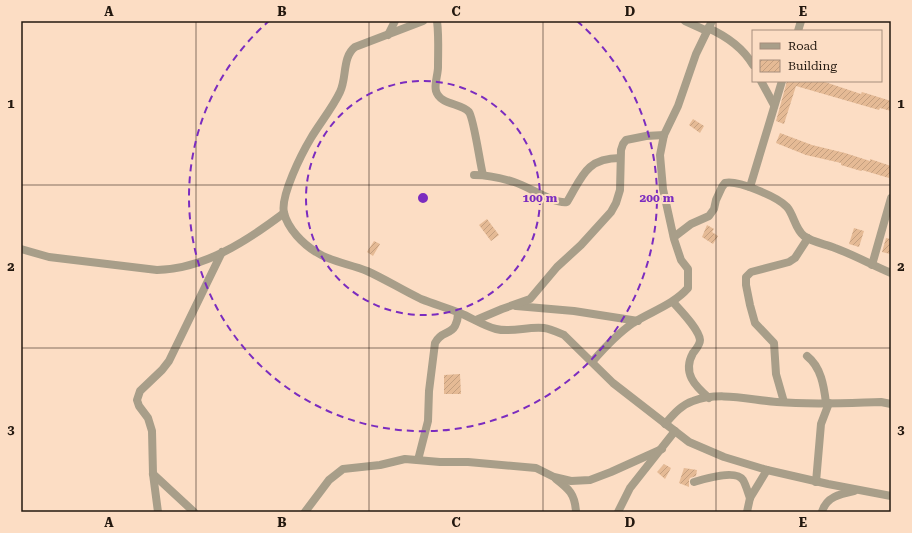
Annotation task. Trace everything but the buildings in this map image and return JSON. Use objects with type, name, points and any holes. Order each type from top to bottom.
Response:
[{"type":"street","points":[[388,35],[395,21]]},
{"type":"street","points":[[423,21],[355,47],[351,50],[341,91],[304,150],[295,168],[284,201],[284,213],[290,228],[305,244],[317,253],[333,260],[357,267],[419,298],[476,320],[496,330],[510,331],[544,328],[554,330],[564,335],[613,383],[689,442],[712,452],[767,470],[816,482],[891,496]]},
{"type":"street","points":[[437,21],[437,94],[448,102],[469,112],[473,124],[483,175]]},
{"type":"street","points":[[685,21],[709,26],[720,33],[740,48],[752,65]]},
{"type":"street","points":[[592,362],[608,342],[638,321],[673,302],[688,288],[688,269],[682,260],[674,237],[663,189],[660,169],[660,155],[664,135],[678,106],[696,54],[709,26]]},
{"type":"street","points":[[762,82],[774,105]]},
{"type":"street","points":[[750,187],[782,82]]},
{"type":"street","points":[[476,320],[530,299],[557,267],[611,212],[616,203],[620,190],[620,158],[623,144],[626,140],[646,136],[664,135]]},
{"type":"street","points":[[474,175],[483,175],[514,182],[555,201],[567,202],[585,171],[595,162],[604,159],[620,158]]},
{"type":"street","points":[[674,237],[691,224],[709,216],[714,209],[716,200],[725,183],[736,183],[759,191],[787,206],[799,230],[808,238],[836,248],[891,273]]},
{"type":"street","points":[[872,265],[891,198]]},
{"type":"street","points":[[21,249],[49,257],[157,270],[171,270],[186,267],[222,252],[256,234],[284,213]]},
{"type":"street","points":[[784,402],[776,374],[774,343],[755,323],[746,285],[746,277],[751,272],[789,262],[795,258],[808,238]]},
{"type":"street","points":[[158,512],[153,474],[152,431],[148,418],[139,406],[137,400],[138,395],[169,361],[222,252]]},
{"type":"street","points":[[673,302],[698,334],[699,343],[690,360],[688,368],[694,383],[709,398]]},
{"type":"street","points":[[512,305],[574,311],[638,321]]},
{"type":"street","points":[[418,460],[428,421],[429,391],[435,343],[438,337],[450,331],[455,326],[458,313]]},
{"type":"street","points":[[807,356],[812,359],[818,368],[828,403],[821,424],[816,482]]},
{"type":"street","points":[[665,424],[677,409],[692,401],[709,398],[734,397],[784,402],[881,402],[891,404]]},
{"type":"street","points":[[618,512],[630,488],[675,431]]},
{"type":"street","points":[[554,477],[571,481],[590,480],[662,449]]},
{"type":"street","points":[[305,512],[329,480],[343,469],[380,465],[405,459],[440,462],[468,462],[536,468],[554,477],[569,489],[576,501],[576,512]]},
{"type":"street","points":[[747,512],[750,498],[759,486],[767,470]]},
{"type":"street","points":[[153,474],[194,512]]},
{"type":"street","points":[[694,482],[716,476],[737,476],[743,480],[750,498]]},
{"type":"street","points":[[822,512],[824,506],[833,497],[859,490]]}]
